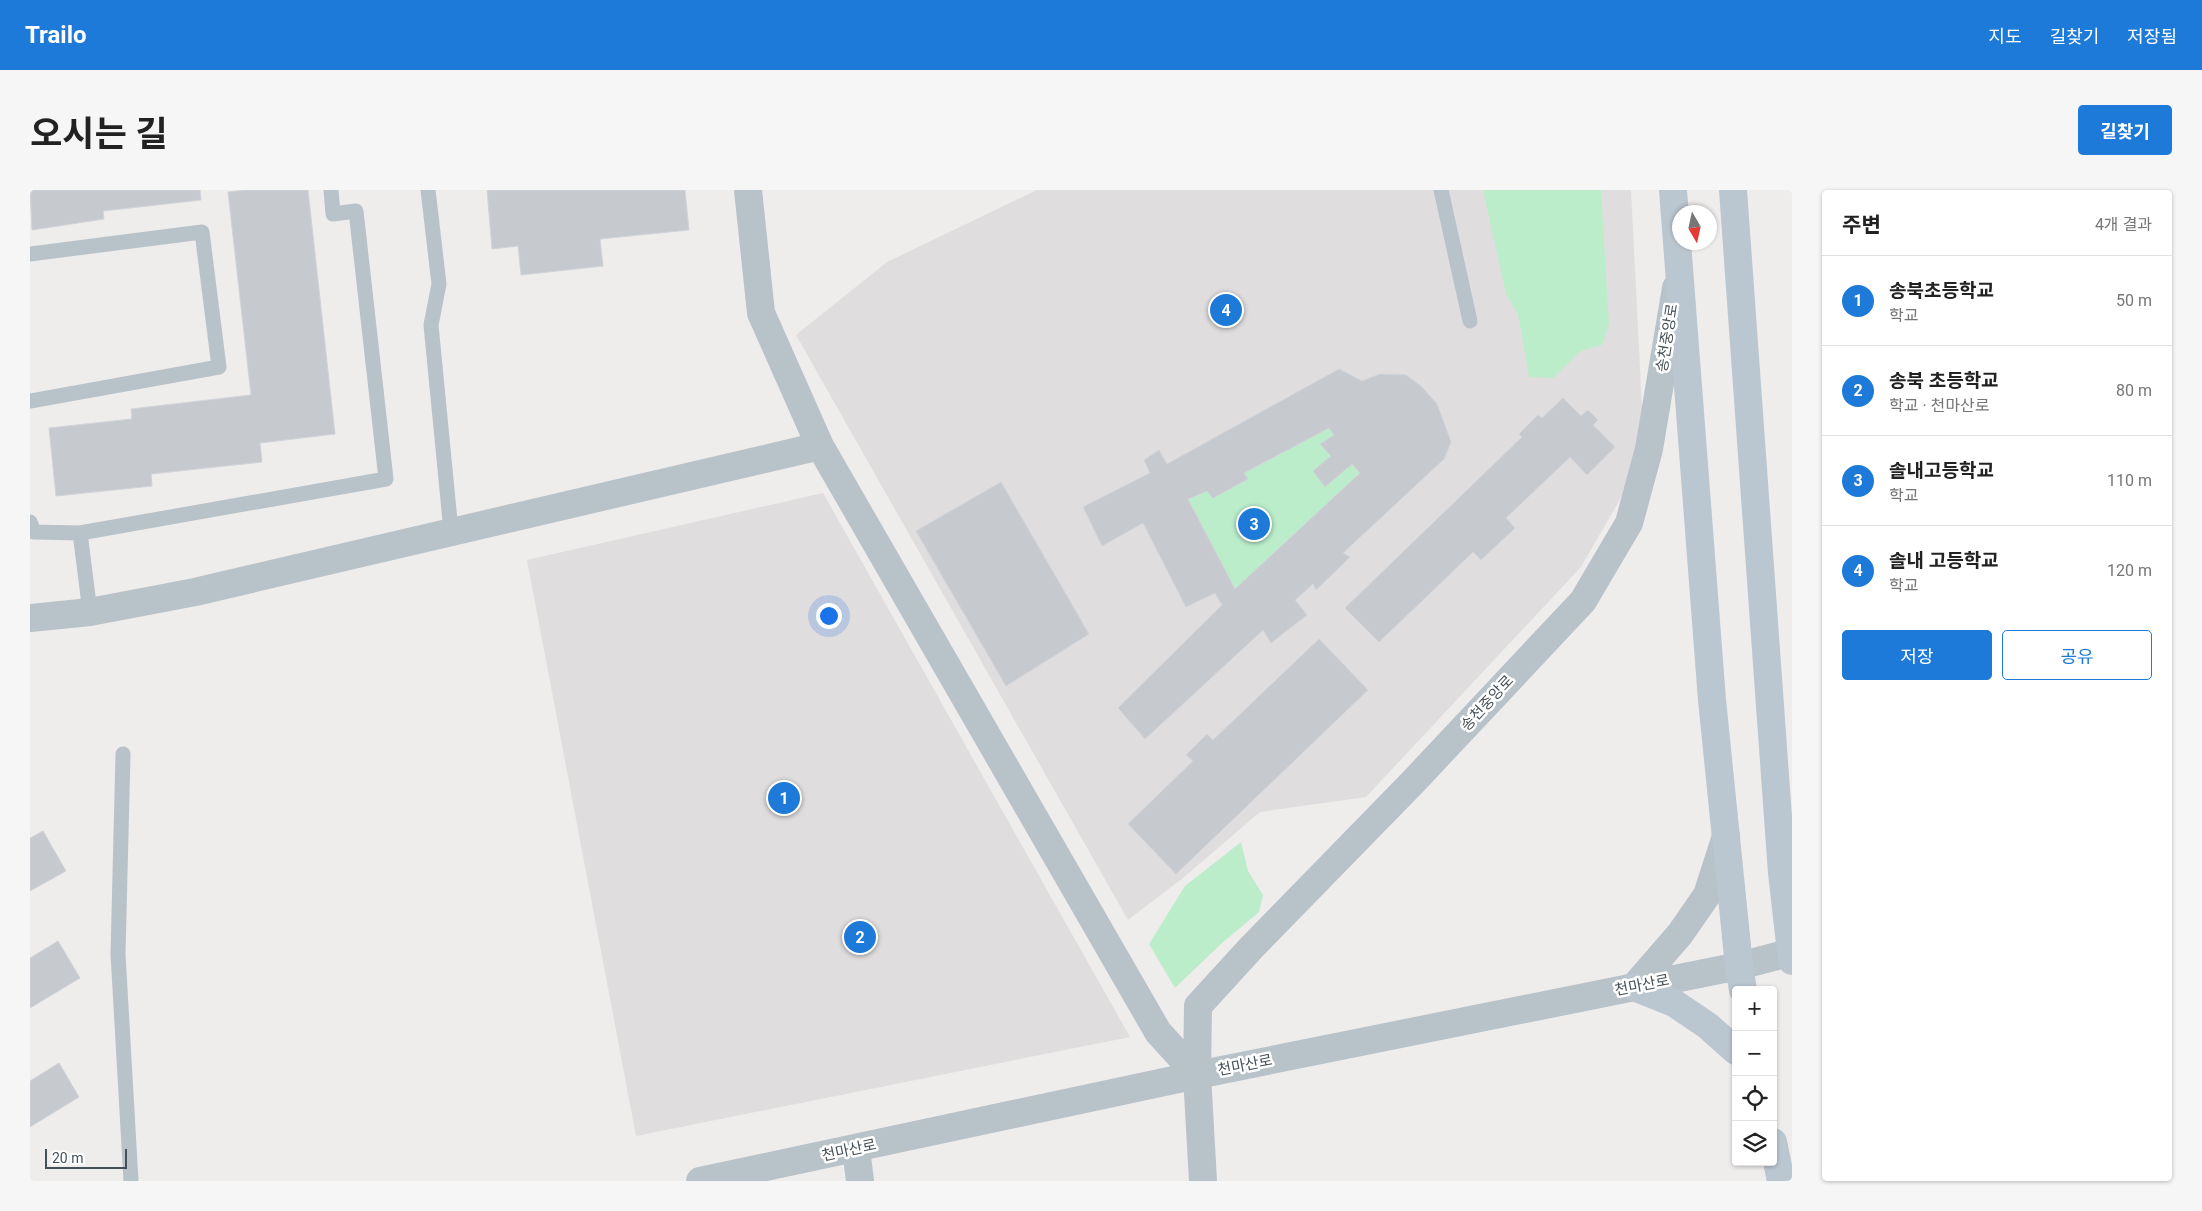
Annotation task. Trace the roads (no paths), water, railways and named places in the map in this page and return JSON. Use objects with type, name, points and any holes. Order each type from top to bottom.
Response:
[{"type":"street","points":[[748,190],[761,314],[820,446],[1158,1032],[1197,1075]]},
{"type":"street","name":"송천중앙로","points":[[1673,190],[1712,700],[1741,978]]},
{"type":"street","points":[[1733,190],[1776,788],[1792,955]]},
{"type":"street","name":"송천중앙로","points":[[1204,1181],[1197,1075],[1198,1006],[1251,948],[1413,782],[1583,601],[1628,523],[1649,449],[1678,272]]},
{"type":"street","points":[[30,618],[90,612],[195,592],[820,446]]},
{"type":"street","points":[[1776,788],[1792,826]]},
{"type":"street","points":[[1726,836],[1707,895],[1680,934],[1634,987],[1674,1003],[1708,1026],[1732,1047]]},
{"type":"street","name":"천마산로","points":[[700,1181],[1197,1075],[1634,987],[1741,978],[1792,955]]},
{"type":"street","points":[[856,1148],[860,1181]]},
{"type":"street","points":[[1777,1162],[1781,1181]]},
{"type":"lane","points":[[30,522],[34,532],[80,534],[386,480],[356,211],[333,214],[330,190]]},
{"type":"lane","points":[[428,190],[439,284],[431,325],[451,531]]},
{"type":"lane","points":[[1441,190],[1470,321]]},
{"type":"lane","points":[[30,254],[202,232],[218,367],[30,401]]},
{"type":"lane","points":[[80,534],[90,612]]},
{"type":"lane","points":[[123,754],[118,954],[131,1181]]},
{"type":"place","name":"솔내 고등학교","points":[[1226,310]]},
{"type":"place","name":"솔내고등학교","points":[[1254,524]]},
{"type":"place","name":"송북초등학교","points":[[784,798]]},
{"type":"place","name":"송북 초등학교","points":[[860,937]]}]
